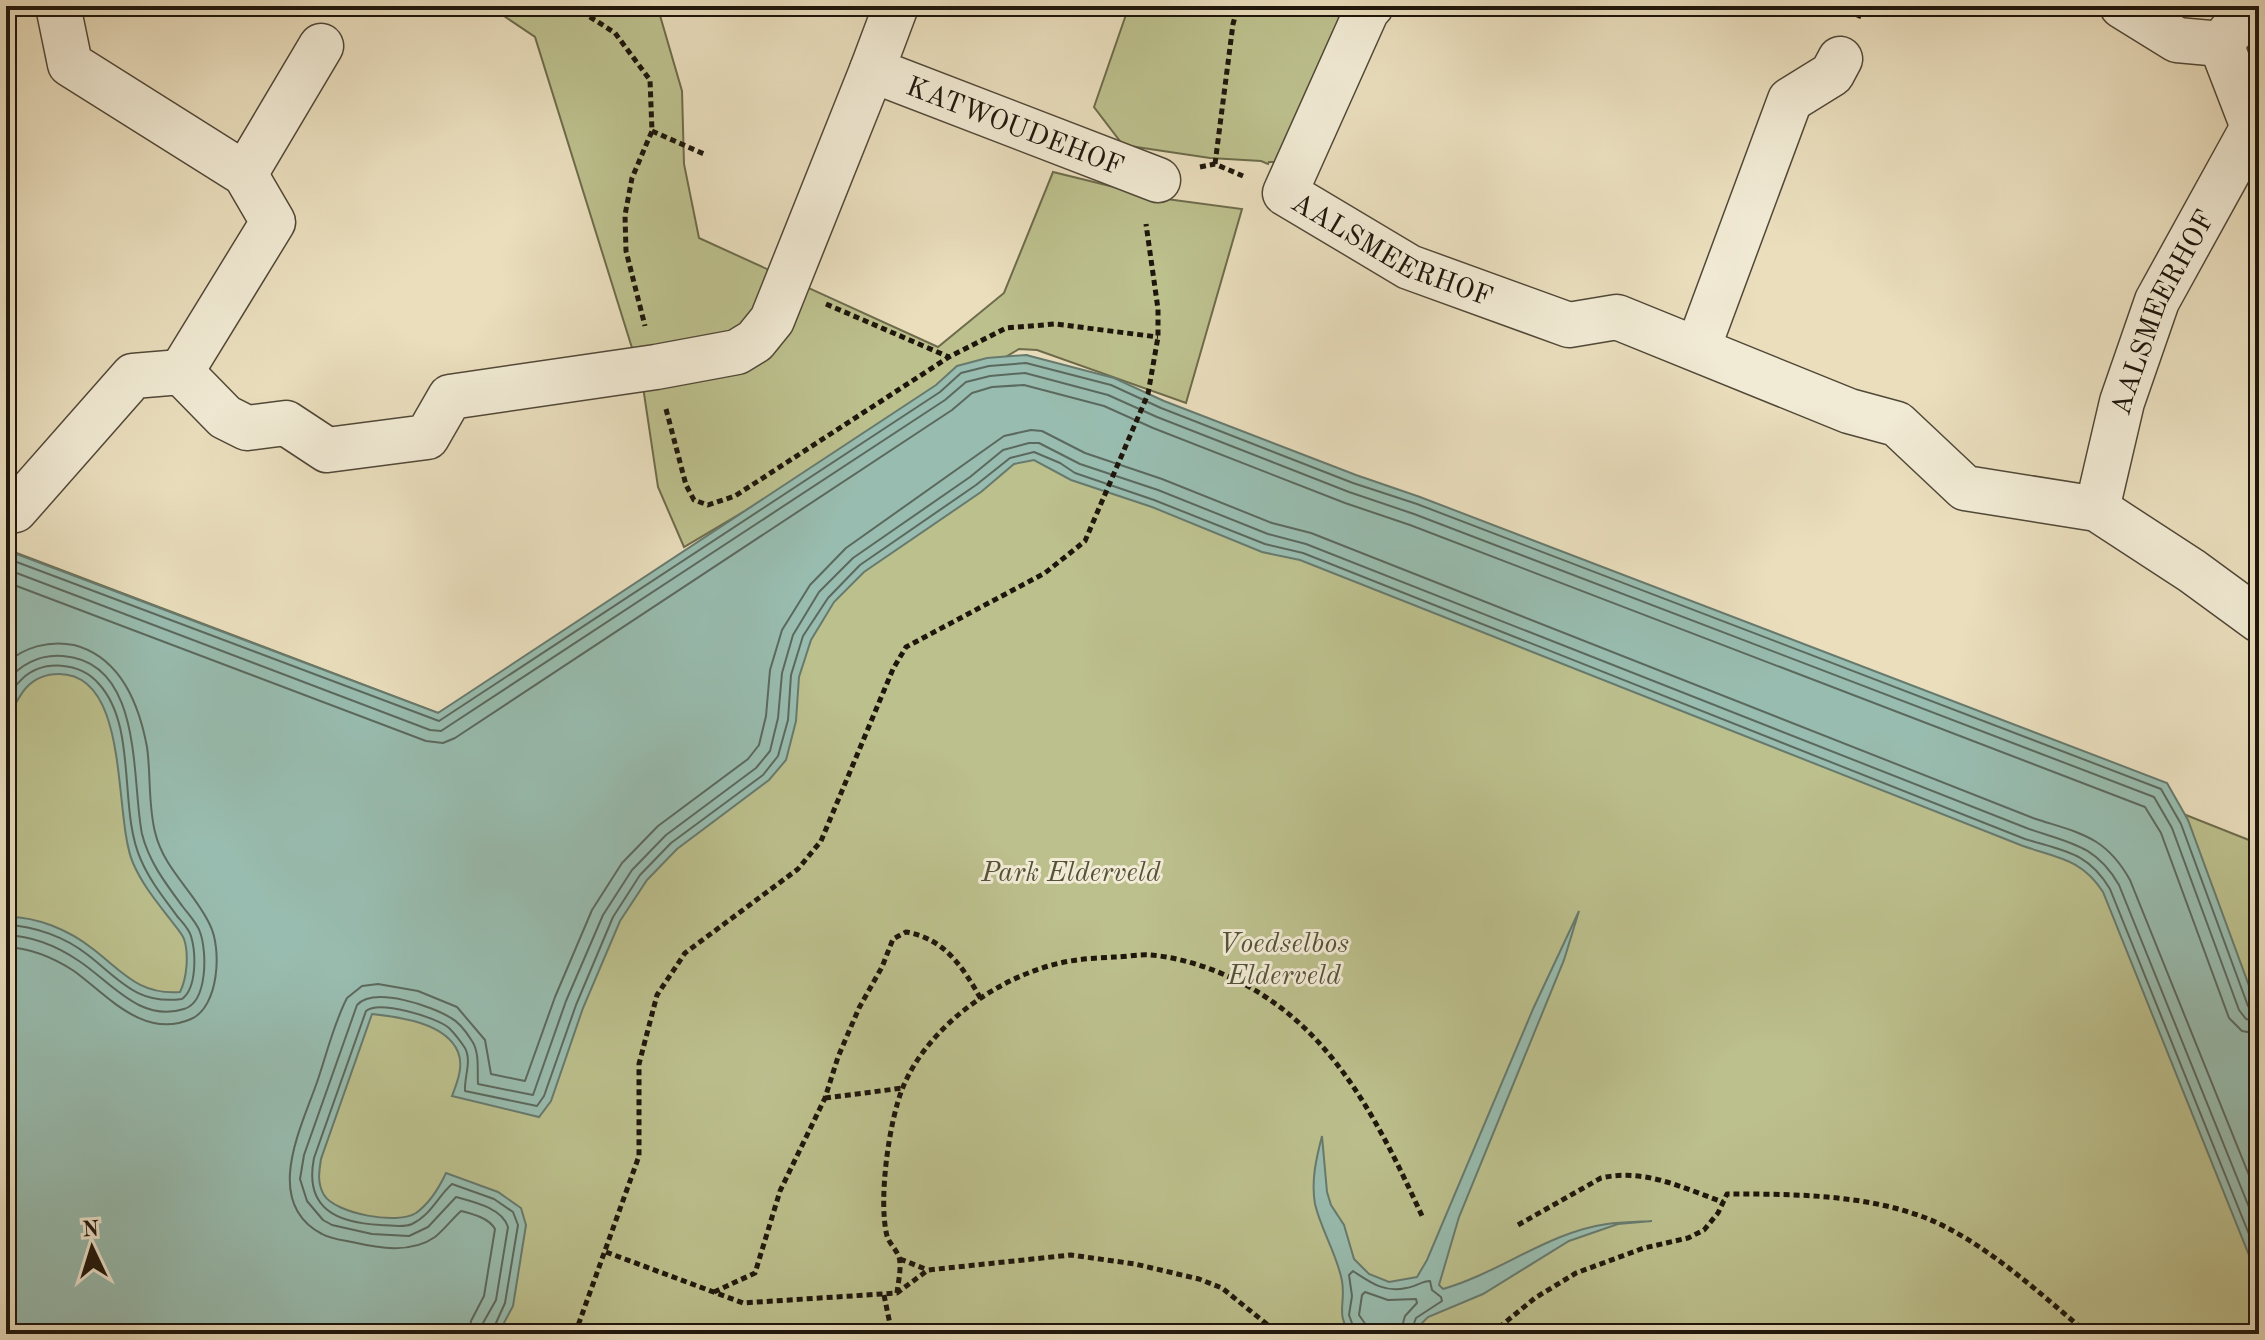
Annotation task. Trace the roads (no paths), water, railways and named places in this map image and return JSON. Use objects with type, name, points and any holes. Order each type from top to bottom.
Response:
[{"type":"street","points":[[6,506],[15,510],[133,376],[181,372],[273,222],[245,174],[70,64],[58,6]]},
{"type":"street","name":"KATWOUDEHOF","points":[[181,372],[225,417],[247,428],[286,423],[327,450],[427,437],[450,397],[737,352],[755,341],[772,320],[896,6]]},
{"type":"street","name":"AALSMEERHOF","points":[[1371,6],[1285,193],[1409,267],[1569,325],[1617,317],[1849,411],[1897,424],[1965,488],[2097,509],[2192,571],[2259,620]]},
{"type":"street","points":[[2122,6],[2177,40],[2221,44],[2251,6]]},
{"type":"street","name":"AALSMEERHOF","points":[[2097,509],[2122,402],[2157,301],[2256,129],[2221,44]]},
{"type":"street","points":[[245,174],[321,46]]},
{"type":"street","points":[[1698,348],[1790,100],[1832,74],[1840,59]]},
{"type":"street","name":"KATWOUDEHOF","points":[[872,70],[1158,180]]},
{"type":"water","points":[[1026,355],[1114,378],[1164,401],[1356,475],[2167,783],[2188,820],[2259,1013],[2259,1280],[2103,892],[2078,866],[1300,560],[1262,552],[1152,507],[1071,480],[1034,460],[1014,464],[981,492],[864,572],[834,602],[811,640],[799,677],[796,721],[786,760],[769,780],[677,849],[647,880],[620,921],[583,1008],[551,1101],[539,1117],[452,1096],[460,1063],[452,1042],[421,1023],[372,1014],[321,1159],[319,1177],[322,1191],[341,1208],[368,1216],[396,1218],[416,1213],[426,1205],[446,1173],[498,1192],[521,1208],[526,1225],[513,1306],[498,1334],[6,1334],[6,917],[29,919],[63,930],[84,942],[132,980],[153,990],[180,992],[187,959],[183,936],[133,863],[127,842],[116,751],[109,722],[98,697],[82,680],[59,674],[48,675],[25,689],[6,723],[6,550],[438,713],[936,385],[957,366],[987,358]]},
{"type":"water","points":[[1579,911],[1564,960],[1459,1217],[1439,1285],[1443,1289],[1464,1282],[1586,1228],[1613,1223],[1652,1221],[1618,1224],[1569,1241],[1483,1294],[1428,1317],[1417,1334],[1351,1334],[1343,1321],[1340,1271],[1315,1204],[1314,1178],[1322,1136],[1327,1192],[1344,1225],[1354,1259],[1369,1274],[1389,1282],[1417,1277]]},
{"type":"park label","name":"Park Elderveld","points":[[1071,871]]},
{"type":"park label","name":"Voedselbos Elderveld","points":[[1284,958]]}]
